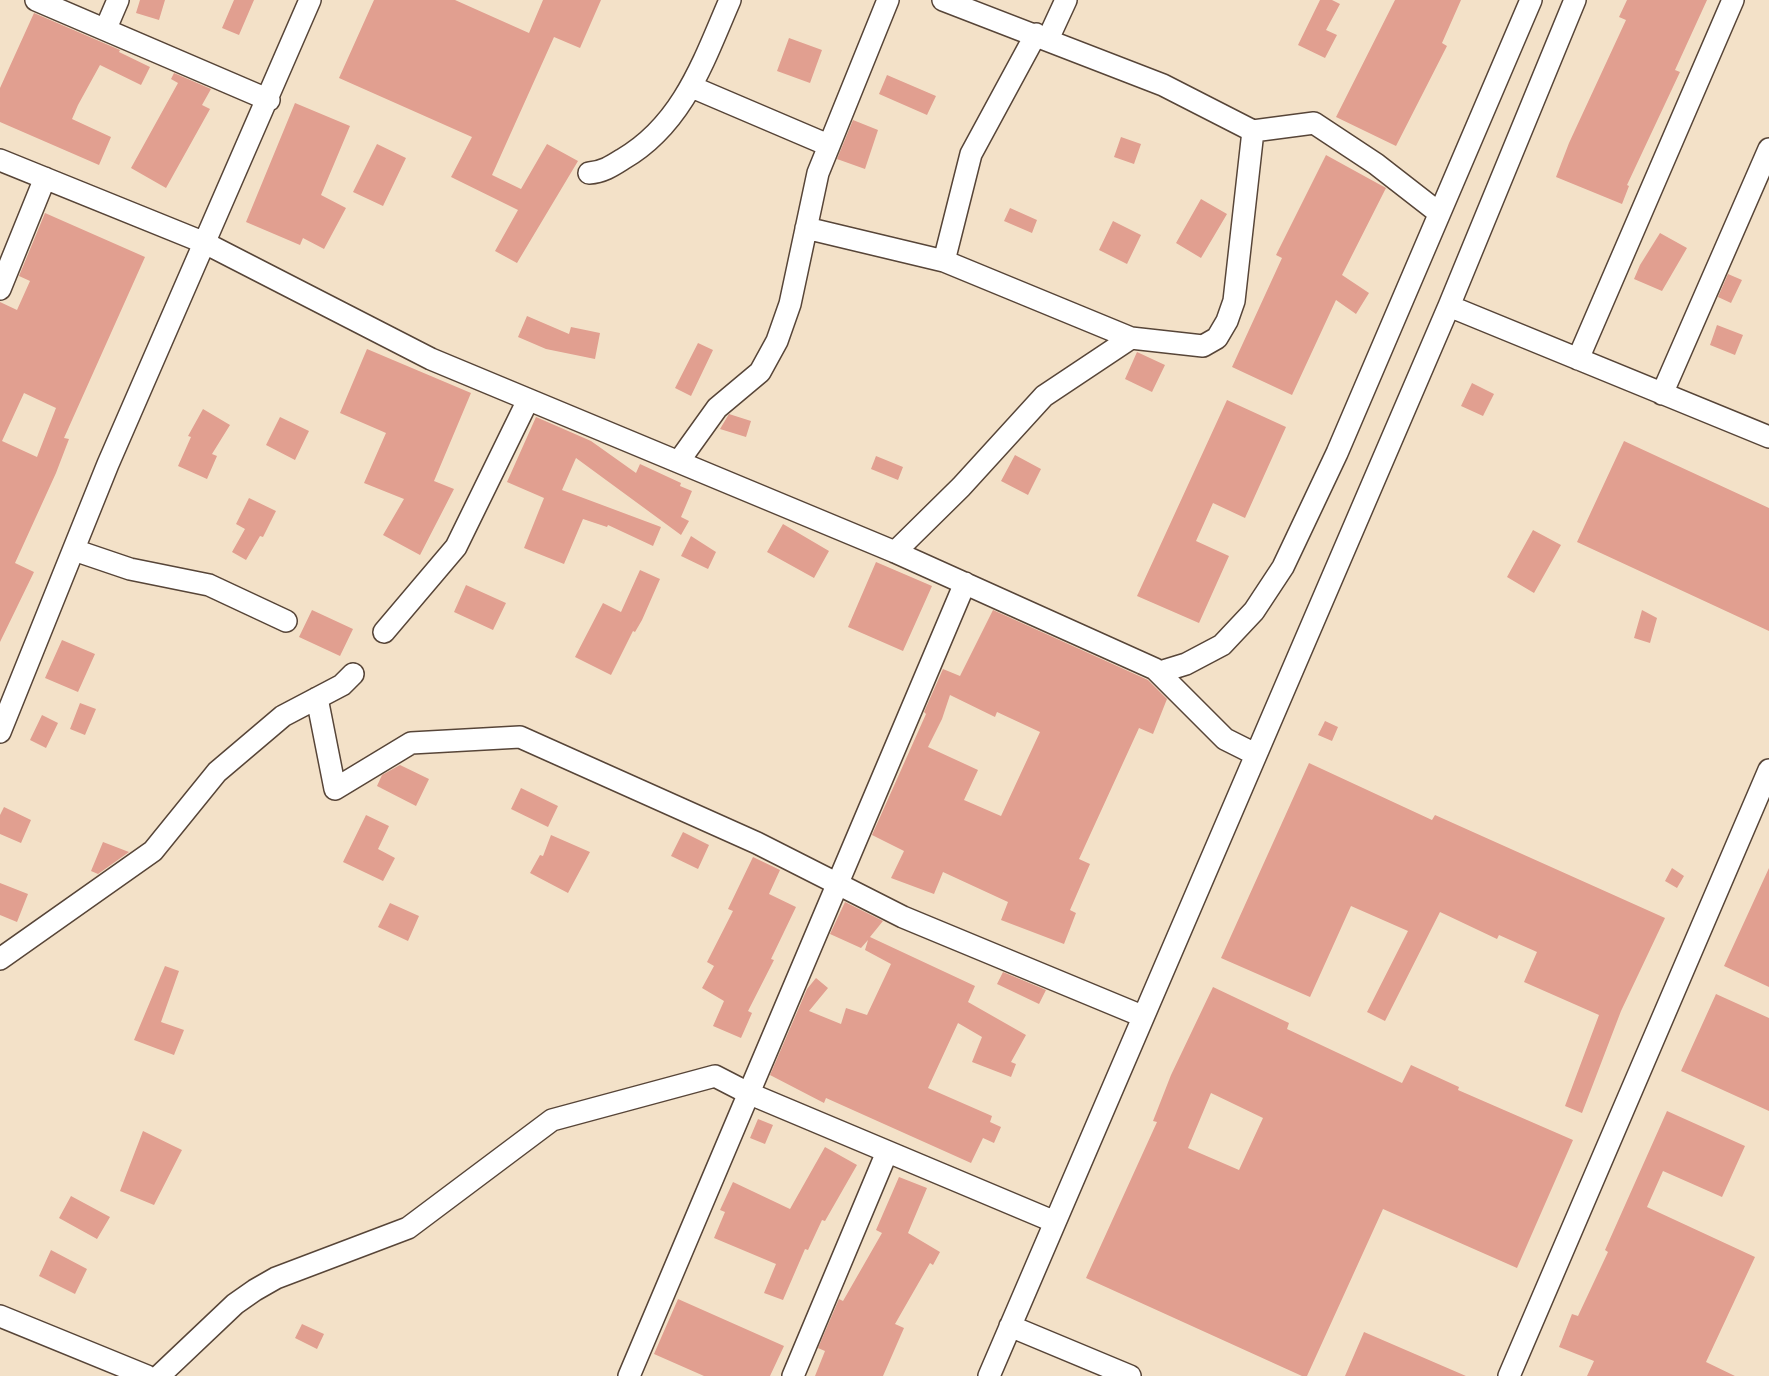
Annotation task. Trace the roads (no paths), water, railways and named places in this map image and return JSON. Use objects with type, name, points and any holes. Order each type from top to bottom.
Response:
[{"type":"street","points":[[36,0],[106,28],[269,100]]},
{"type":"street","points":[[106,28],[118,0]]},
{"type":"street","points":[[0,732],[6,700],[74,550],[108,464],[269,100],[310,0]]},
{"type":"street","points":[[589,173],[601,172],[643,147],[656,136],[692,87],[730,0]]},
{"type":"street","points":[[678,461],[717,408],[760,372],[777,341],[790,304],[806,228],[828,145],[888,0]]},
{"type":"street","points":[[943,0],[1042,36],[1163,85],[1253,131],[1314,123],[1376,164],[1439,213]]},
{"type":"street","points":[[944,261],[971,154],[1066,0]]},
{"type":"street","points":[[1160,672],[1186,664],[1222,645],[1254,611],[1284,567],[1337,453],[1531,0]]},
{"type":"street","points":[[989,1376],[1449,306],[1575,0]]},
{"type":"street","points":[[1578,359],[1734,0]]},
{"type":"street","points":[[692,87],[828,145]]},
{"type":"street","points":[[806,228],[944,261],[1131,338],[1203,346],[1217,338],[1227,321],[1234,301],[1253,131]]},
{"type":"street","points":[[1662,394],[1769,149]]},
{"type":"street","points":[[0,160],[205,243],[431,359],[895,552],[1160,672],[1225,739],[1255,754]]},
{"type":"street","points":[[0,289],[45,178]]},
{"type":"street","points":[[1449,306],[1769,437]]},
{"type":"street","points":[[895,552],[962,487],[1044,396],[1131,338]]},
{"type":"street","points":[[384,632],[456,547],[528,400]]},
{"type":"street","points":[[74,550],[130,569],[209,585],[286,621]]},
{"type":"street","points":[[629,1376],[965,583]]},
{"type":"street","points":[[0,959],[153,851],[217,772],[283,716],[342,685],[353,674]]},
{"type":"street","points":[[317,698],[335,789],[411,743],[519,737],[757,843],[903,917],[1142,1016]]},
{"type":"street","points":[[1509,1376],[1769,770]]},
{"type":"street","points":[[159,1376],[235,1304],[255,1290],[276,1278],[408,1228],[552,1120],[715,1076],[748,1093],[1055,1222]]},
{"type":"street","points":[[794,1376],[887,1152]]},
{"type":"street","points":[[0,1316],[147,1376]]},
{"type":"street","points":[[1010,1326],[1130,1376]]}]
